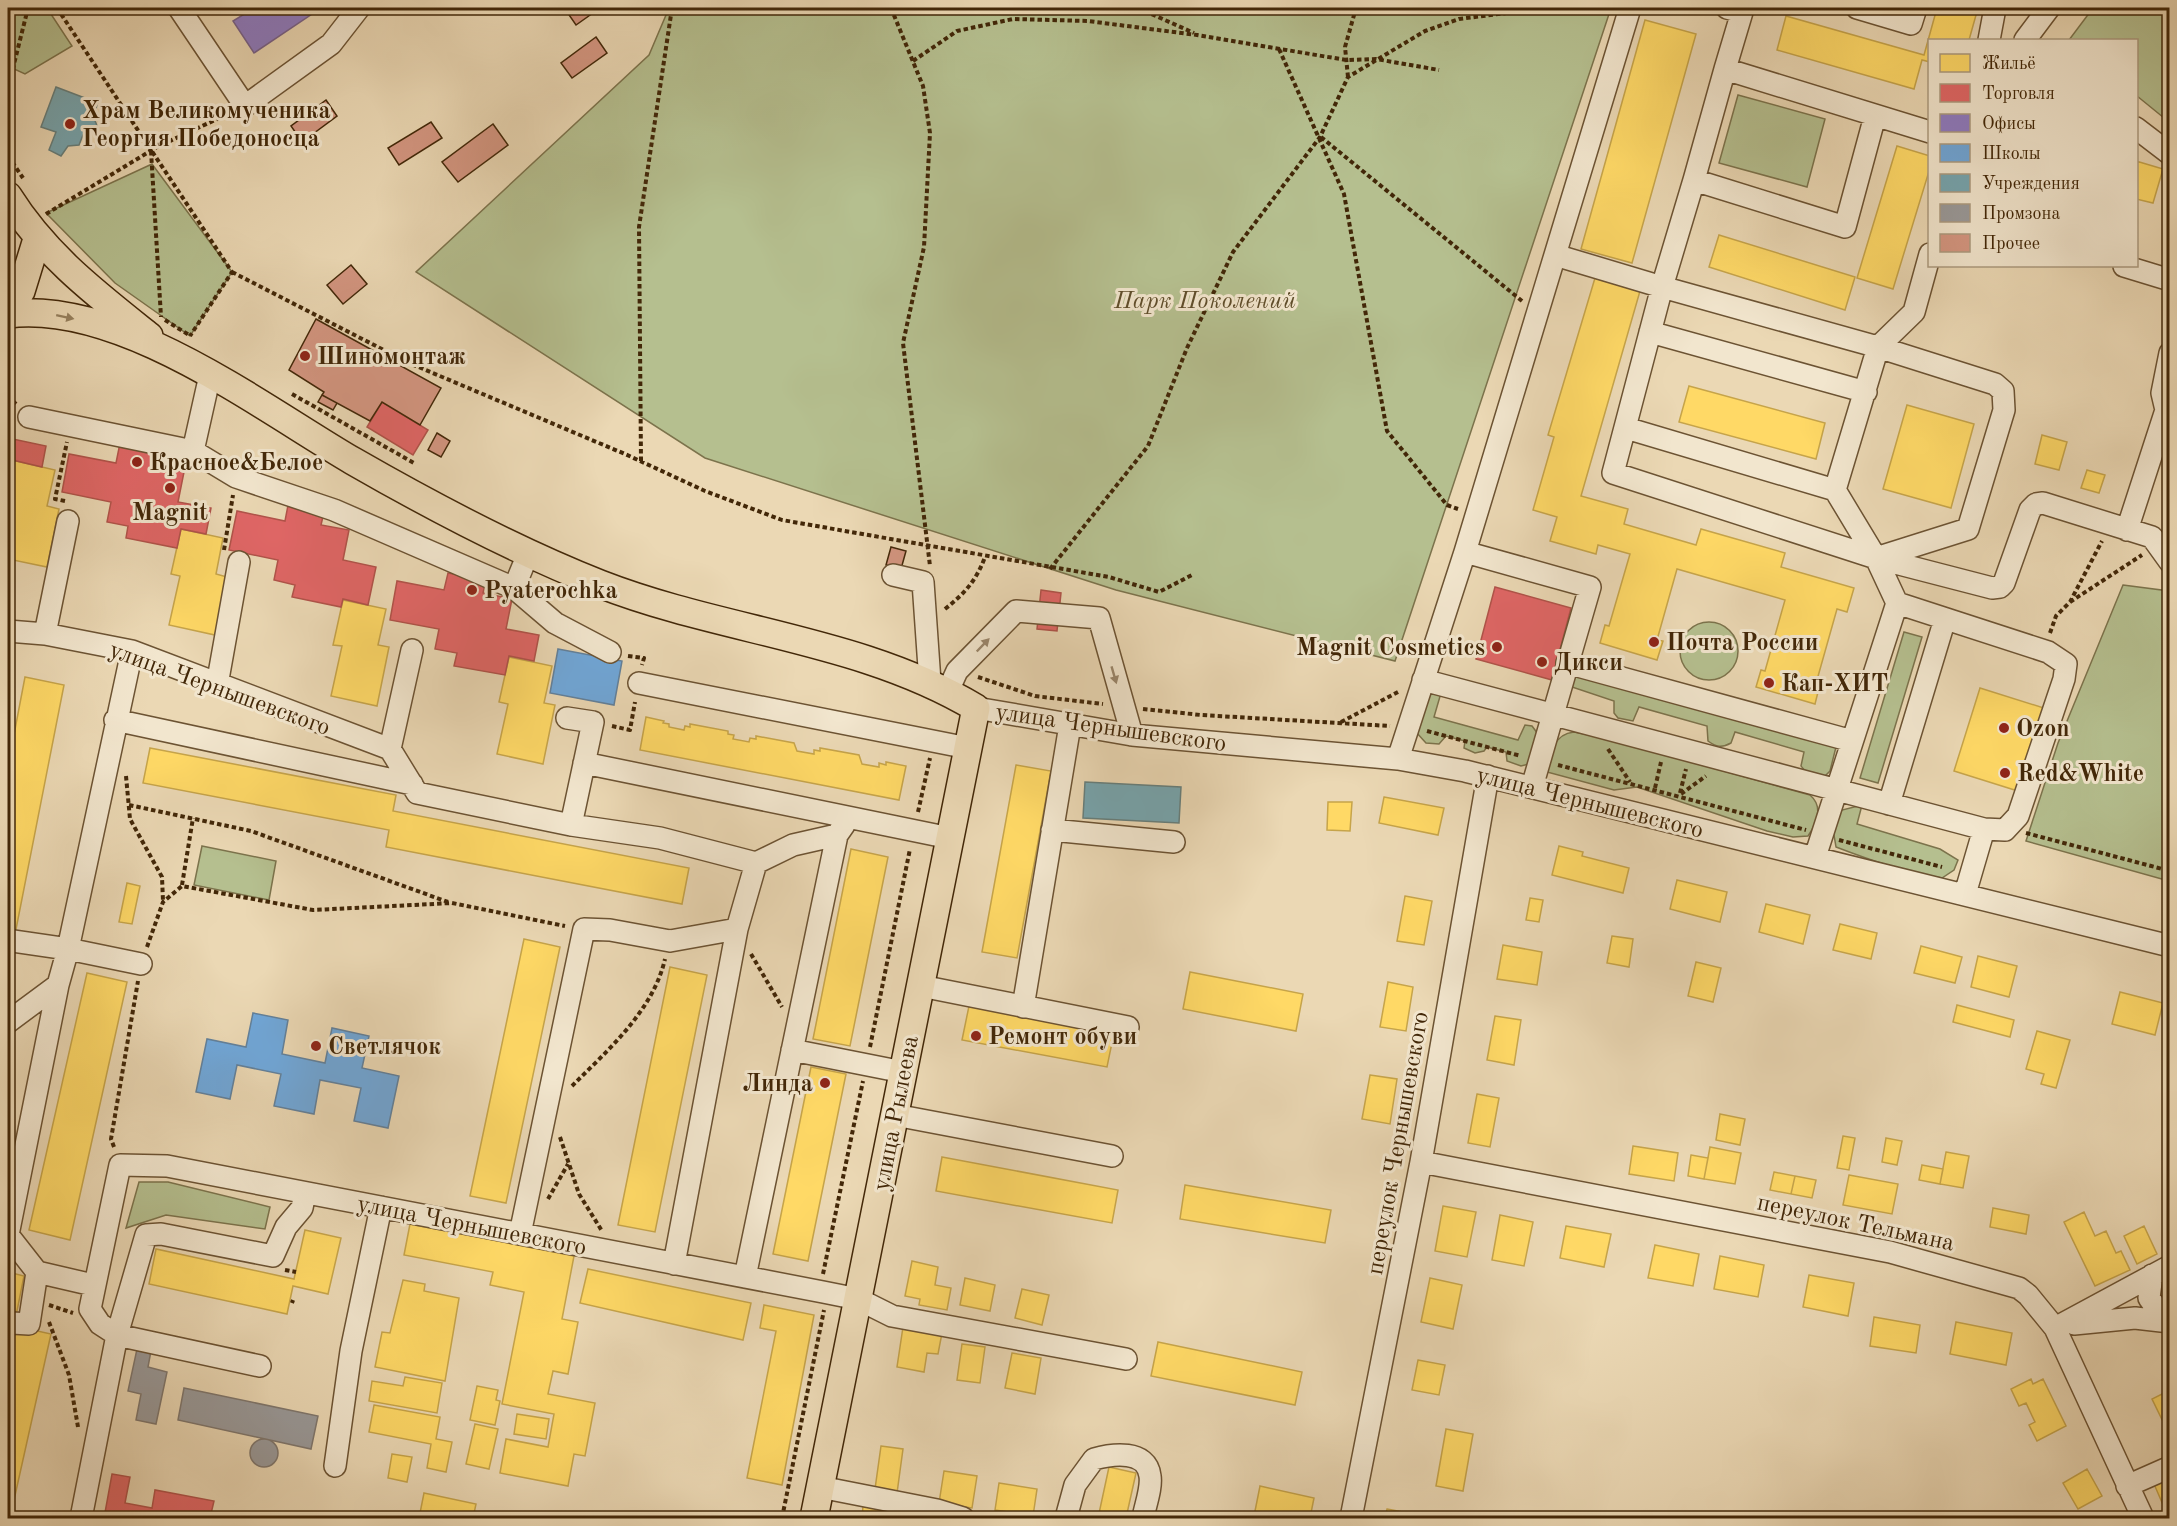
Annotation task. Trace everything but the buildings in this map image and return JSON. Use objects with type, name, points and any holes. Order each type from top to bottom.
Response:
[{"type":"main road","points":[[8,196],[37,239],[91,291],[182,345]]},
{"type":"main road","points":[[8,314],[21,291],[37,239]]},
{"type":"main road","name":"улица Чернышевского","points":[[8,314],[42,312],[182,345],[210,375],[458,520],[528,554],[602,585],[689,613],[834,650],[939,686],[976,708]]},
{"type":"main road","name":"улица Рылеева","points":[[814,1518],[976,708]]},
{"type":"street","points":[[179,8],[245,106],[331,44],[359,8]]},
{"type":"street","points":[[1398,759],[1465,552],[1630,8]]},
{"type":"street","points":[[1857,8],[1911,24],[1916,8]]},
{"type":"street","points":[[1989,39],[1995,8]]},
{"type":"street","points":[[2026,39],[2049,8]]},
{"type":"street","points":[[1737,9],[1725,69],[1662,287],[1613,473],[1876,558],[1992,588],[2000,587],[2004,583],[2030,510],[2036,504],[2043,503],[2152,537],[2164,554]]},
{"type":"street","points":[[1725,69],[1928,132]]},
{"type":"street","points":[[1694,180],[1845,226],[1875,116]]},
{"type":"street","points":[[2138,130],[2169,154]]},
{"type":"street","points":[[1555,255],[1878,347],[1995,384],[2003,391],[2004,410],[1968,529],[1876,558]]},
{"type":"street","points":[[1835,490],[1878,347],[1914,312],[1928,258]]},
{"type":"street","points":[[2127,267],[2169,280]]},
{"type":"street","points":[[1650,332],[1866,392]]},
{"type":"street","points":[[2118,527],[2168,410],[2162,393],[2169,353]]},
{"type":"street","points":[[193,451],[210,375]]},
{"type":"street","points":[[29,417],[193,451],[236,477],[334,510],[514,588],[555,623],[610,652]]},
{"type":"street","points":[[1626,428],[1835,490],[1876,558],[1897,603],[1815,857]]},
{"type":"street","points":[[45,634],[68,521]]},
{"type":"street","points":[[1465,552],[1590,587],[1532,787]]},
{"type":"street","points":[[514,588],[528,554]]},
{"type":"street","points":[[217,685],[239,562]]},
{"type":"street","points":[[893,575],[923,582],[939,686]]},
{"type":"street","points":[[1423,680],[1552,712],[1984,830],[2008,829],[2018,816],[2066,672],[2066,664],[2059,656],[2044,650],[1897,603]]},
{"type":"street","points":[[939,686],[957,671],[1016,611],[1099,618],[1132,735]]},
{"type":"street","points":[[1889,804],[1945,619]]},
{"type":"street","name":"улица Чернышевского","points":[[10,628],[132,651],[390,749]]},
{"type":"street","points":[[412,650],[390,749],[417,793],[571,825],[660,838],[756,863],[793,845],[843,826]]},
{"type":"street","points":[[93,1285],[37,1272],[8,1235],[58,985],[68,949],[132,651]]},
{"type":"street","points":[[1567,663],[1852,741]]},
{"type":"street","points":[[639,683],[968,748]]},
{"type":"street","name":"улица Чернышевского","points":[[976,708],[1132,735],[1398,759],[1488,776],[2169,946]]},
{"type":"street","points":[[567,718],[593,722],[571,825]]},
{"type":"street","points":[[116,720],[412,784]]},
{"type":"street","points":[[1023,1007],[1070,724]]},
{"type":"street","points":[[584,763],[843,826],[915,831],[950,838]]},
{"type":"street","name":"переулок Чернышевского","points":[[1352,1518],[1421,1162],[1488,776]]},
{"type":"street","points":[[745,1277],[794,1041],[843,826]]},
{"type":"street","points":[[1052,830],[1174,842]]},
{"type":"street","points":[[1965,894],[1984,830]]},
{"type":"street","points":[[674,1264],[737,929],[756,863]]},
{"type":"street","points":[[520,1234],[584,929],[610,930],[670,941],[737,929]]},
{"type":"street","points":[[13,941],[68,949],[141,964]]},
{"type":"street","points":[[8,1022],[58,985]]},
{"type":"street","points":[[921,986],[1128,1027]]},
{"type":"street","points":[[794,1041],[866,1065],[903,1072]]},
{"type":"street","points":[[895,1115],[1112,1155]]},
{"type":"street","name":"переулок Тельмана","points":[[1421,1162],[1900,1255],[2019,1288],[2028,1295],[2055,1328],[2143,1518]]},
{"type":"street","points":[[120,1165],[93,1285],[90,1309],[100,1324],[117,1335],[260,1366]]},
{"type":"street","name":"улица Чернышевского","points":[[120,1165],[167,1166],[823,1292],[858,1299],[892,1316],[1126,1359]]},
{"type":"street","points":[[81,1518],[117,1335],[146,1235],[161,1234],[273,1256],[286,1227],[302,1208],[305,1193]]},
{"type":"street","points":[[335,1466],[351,1351],[381,1207]]},
{"type":"street","points":[[2055,1328],[2161,1271]]},
{"type":"street","points":[[2161,1271],[2149,1298],[2168,1322]]},
{"type":"street","points":[[8,1326],[12,1323],[28,1324],[37,1272]]},
{"type":"street","points":[[2055,1328],[2106,1319],[2135,1318],[2168,1322]]},
{"type":"street","points":[[1066,1518],[1075,1485],[1094,1459],[1124,1454],[1145,1465],[1150,1476],[1143,1518]]},
{"type":"street","points":[[2127,1486],[2169,1467]]},
{"type":"street","points":[[820,1487],[937,1510],[963,1518]]},
{"type":"path","points":[[8,75],[12,72],[28,8]]},
{"type":"path","points":[[57,8],[232,272],[409,363],[641,461],[705,491],[782,520],[1050,569],[1109,577],[1158,592],[1192,575]]},
{"type":"path","points":[[641,461],[639,227],[672,8]]},
{"type":"path","points":[[891,8],[923,86],[930,133],[924,247],[903,343],[931,569]]},
{"type":"path","points":[[1138,8],[1197,35]]},
{"type":"path","points":[[1050,569],[1148,446],[1188,348],[1233,252],[1320,137],[1348,77],[1345,47],[1356,8]]},
{"type":"path","points":[[1348,77],[1425,31],[1459,19],[1546,8]]},
{"type":"path","points":[[913,61],[957,31],[1013,19],[1088,21],[1197,35],[1346,60],[1376,59],[1439,70]]},
{"type":"path","points":[[1280,49],[1344,194],[1387,430],[1447,505],[1476,515]]},
{"type":"path","points":[[37,239],[46,213],[151,151],[245,106]]},
{"type":"path","points":[[1320,137],[1421,221],[1460,249],[1515,297],[1539,310]]},
{"type":"path","points":[[151,151],[161,317]]},
{"type":"path","points":[[182,345],[232,272]]},
{"type":"path","points":[[153,312],[161,317],[182,345]]},
{"type":"path","points":[[182,345],[198,341]]},
{"type":"path","points":[[281,388],[414,463]]},
{"type":"path","points":[[68,521],[72,503],[55,499],[71,424]]},
{"type":"path","points":[[236,477],[222,559],[239,562]]},
{"type":"path","points":[[2044,650],[2055,616],[2070,602],[2118,527]]},
{"type":"path","points":[[2070,602],[2164,554]]},
{"type":"path","points":[[938,615],[968,591],[979,574],[985,557]]},
{"type":"path","points":[[593,722],[630,730],[644,658],[610,652]]},
{"type":"path","points":[[1340,723],[1423,680]]},
{"type":"path","points":[[1590,723],[1630,782]]},
{"type":"path","points":[[782,1518],[825,1304],[822,1283],[829,1242],[933,741]]},
{"type":"path","points":[[1655,788],[1665,743]]},
{"type":"path","points":[[1690,750],[1680,795],[1728,760]]},
{"type":"path","points":[[120,1165],[111,1139],[141,964],[164,902],[162,877],[130,819],[125,764]]},
{"type":"path","points":[[129,805],[251,831],[452,903],[584,929]]},
{"type":"path","points":[[164,902],[182,886],[193,818]]},
{"type":"path","points":[[2008,829],[2169,871]]},
{"type":"path","points":[[182,886],[313,910],[452,903]]},
{"type":"path","points":[[737,929],[794,1041]]},
{"type":"path","points":[[563,1094],[624,1035],[661,977],[670,941]]},
{"type":"path","points":[[558,1131],[579,1194],[604,1233],[593,1232]]},
{"type":"path","points":[[547,1202],[569,1163]]},
{"type":"path","points":[[287,1269],[294,1269],[295,1272]]},
{"type":"path","points":[[33,1300],[79,1315]]},
{"type":"path","points":[[33,1300],[46,1315],[54,1331],[69,1375],[79,1432],[84,1411]]},
{"type":"green space","points":[[8,8],[47,8],[72,46],[25,74],[8,68]]},
{"type":"green space","name":"Парк Поколений","points":[[669,8],[1611,8],[1395,661],[1116,590],[705,458],[416,272],[649,55]]},
{"type":"green space","points":[[2093,8],[2169,8],[2169,122],[2138,97],[2138,39],[2070,39]]},
{"type":"green space","points":[[1738,95],[1825,119],[1807,187],[1719,163]]},
{"type":"green space","points":[[152,164],[232,272],[190,336],[115,283],[46,213]]},
{"type":"green space","points":[[2123,585],[2169,591],[2169,881],[2026,841],[2058,743]]},
{"type":"green space","points":[[1709,622],[1720,624],[1733,635],[1738,651],[1736,662],[1725,675],[1709,680],[1698,678],[1685,667],[1680,651],[1682,640],[1693,627]]},
{"type":"green space","points":[[1904,632],[1922,637],[1878,783],[1860,778]]},
{"type":"green space","points":[[1573,674],[1836,747],[1830,771],[1823,778],[1814,775],[1805,771],[1801,766],[1804,752],[1735,732],[1731,743],[1716,746],[1708,741],[1707,726],[1639,707],[1633,721],[1618,718],[1614,713],[1614,701],[1572,687]]},
{"type":"green space","points":[[1426,686],[1441,693],[1434,717],[1518,740],[1525,725],[1532,726],[1538,734],[1529,764],[1521,766],[1507,761],[1506,752],[1487,747],[1484,751],[1475,753],[1464,748],[1465,741],[1446,736],[1439,744],[1426,743],[1416,732]]},
{"type":"green space","points":[[1574,732],[1605,738],[1810,795],[1818,810],[1814,826],[1808,836],[1793,837],[1767,831],[1637,787],[1614,790],[1547,772],[1551,752],[1557,741]]},
{"type":"green space","points":[[1862,805],[1857,824],[1940,849],[1958,860],[1954,870],[1942,878],[1929,876],[1888,866],[1836,847],[1833,829],[1838,811]]},
{"type":"green space","points":[[202,846],[276,861],[269,900],[194,885]]},
{"type":"green space","points":[[139,1182],[168,1182],[270,1207],[265,1229],[166,1215],[126,1228]]},
{"type":"place","name":"Храм Великомученика Георгия Победоносца","points":[[70,124]]},
{"type":"place","name":"Шиномонтаж","points":[[305,356]]},
{"type":"place","name":"Красное&Белое","points":[[137,462]]},
{"type":"place","name":"Magnit","points":[[170,488]]},
{"type":"place","name":"Pyaterochka","points":[[472,590]]},
{"type":"place","name":"Почта России","points":[[1654,642]]},
{"type":"place","name":"Magnit Cosmetics","points":[[1497,647]]},
{"type":"place","name":"Дикси","points":[[1542,662]]},
{"type":"place","name":"Кап-ХИТ","points":[[1769,683]]},
{"type":"place","name":"Ozon","points":[[2004,728]]},
{"type":"place","name":"Red&White","points":[[2005,773]]},
{"type":"place","name":"Ремонт обуви","points":[[976,1036]]},
{"type":"place","name":"Светлячок","points":[[316,1046]]},
{"type":"place","name":"Линда","points":[[825,1083]]}]
